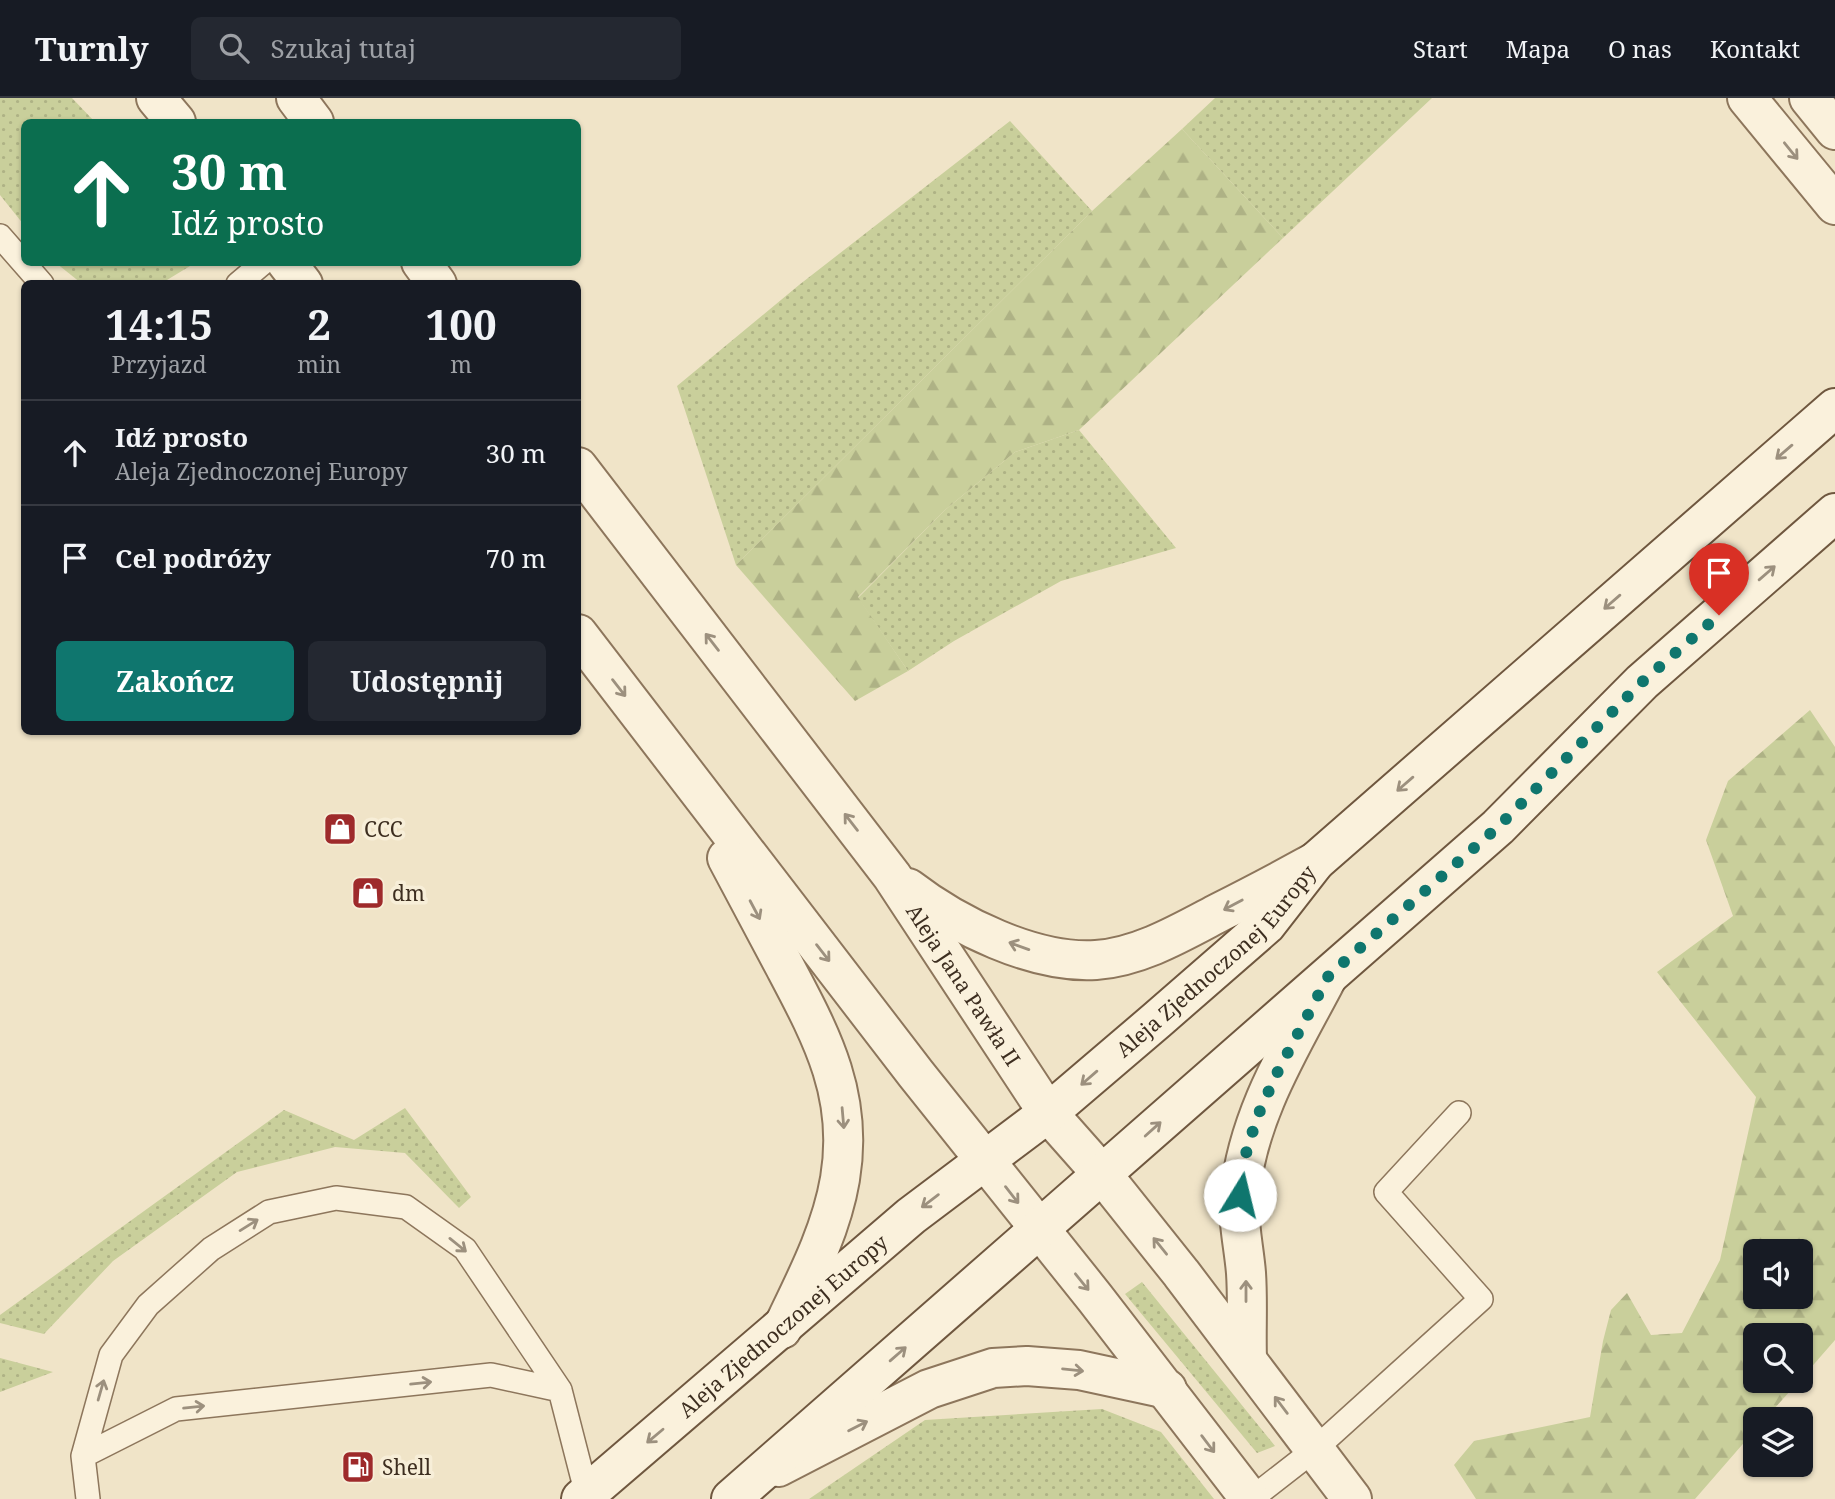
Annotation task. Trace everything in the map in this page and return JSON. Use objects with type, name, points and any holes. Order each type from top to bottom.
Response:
[{"type":"street","points":[[156,98],[174,119]]},
{"type":"street","points":[[296,98],[312,119]]},
{"type":"street","points":[[1747,98],[1835,205]]},
{"type":"street","points":[[1809,98],[1835,130]]},
{"type":"street","points":[[289,266],[300,280]]},
{"type":"street","points":[[424,266],[435,280]]},
{"type":"street","name":"Aleja Zjednoczonej Europy","points":[[584,1497],[911,1216],[1048,1113],[1266,925],[1315,862],[1835,408]]},
{"type":"street","name":"Aleja Jana Pawła II","points":[[581,471],[892,876],[1048,1113],[1102,1174],[1247,1359],[1352,1499]]},
{"type":"street","points":[[743,1489],[1498,827],[1642,682],[1835,513]]},
{"type":"street","points":[[581,639],[1250,1499]]},
{"type":"street","points":[[677,763],[816,1025],[840,1096],[844,1146],[839,1181],[813,1263],[782,1329]]},
{"type":"street","points":[[892,876],[929,903],[982,932],[1054,957],[1096,960],[1126,954],[1167,940],[1315,862]]},
{"type":"street","points":[[1247,1359],[1246,1274],[1240,1195],[1247,1148],[1276,1075],[1329,975]]},
{"type":"street","points":[[743,1489],[929,1389],[993,1368],[1027,1366],[1079,1370],[1167,1389]]},
{"type":"lane","points":[[0,236],[21,260]]},
{"type":"lane","points":[[26,266],[38,280]]},
{"type":"lane","points":[[242,280],[259,266]]},
{"type":"lane","points":[[1250,1499],[1314,1450],[1481,1299],[1386,1192],[1459,1113]]},
{"type":"lane","points":[[88,1499],[83,1456],[111,1355],[148,1305],[211,1249],[269,1212],[336,1198],[406,1207],[465,1249],[560,1390],[584,1497]]},
{"type":"lane","points":[[83,1456],[176,1409],[491,1376],[560,1390]]},
{"type":"green space","points":[[0,98],[72,98],[92,119],[21,119],[21,221],[0,195]]},
{"type":"green space","points":[[1215,98],[1432,98],[1283,238],[1182,129]]},
{"type":"green space","points":[[1010,121],[1092,211],[736,565],[677,386],[799,285]]},
{"type":"green space","points":[[1182,129],[1283,238],[1079,430],[1015,452],[945,510],[858,597],[908,671],[855,701],[736,565],[1092,211]]},
{"type":"green space","points":[[60,266],[190,266],[167,280],[77,280]]},
{"type":"green space","points":[[1079,430],[1176,548],[1061,581],[954,641],[908,671],[858,598],[945,510],[1015,452]]},
{"type":"green space","points":[[1810,710],[1835,747],[1835,1340],[1813,1365],[1813,1323],[1743,1323],[1743,1393],[1788,1393],[1776,1407],[1743,1407],[1743,1444],[1695,1499],[1476,1499],[1454,1465],[1474,1441],[1590,1417],[1611,1310],[1627,1293],[1651,1335],[1682,1333],[1720,1260],[1756,1097],[1657,972],[1733,916],[1706,840],[1728,781]]},
{"type":"green space","points":[[405,1108],[471,1197],[459,1208],[405,1153],[335,1147],[237,1172],[113,1261],[44,1334],[0,1323],[0,1315],[284,1110],[354,1140]]},
{"type":"green space","points":[[1142,1282],[1275,1446],[1257,1453],[1125,1294]]},
{"type":"green space","points":[[0,1358],[53,1372],[0,1392]]},
{"type":"green space","points":[[1102,1409],[1161,1432],[1214,1499],[809,1499],[925,1420]]},
{"type":"place","name":"CCC","points":[[340,829]]},
{"type":"place","name":"dm","points":[[368,893]]},
{"type":"place","name":"Shell","points":[[358,1467]]},
{"type":"route","points":[[1240,1195],[1247,1148],[1259,1113],[1329,975],[1498,827],[1642,682],[1719,615]]}]
